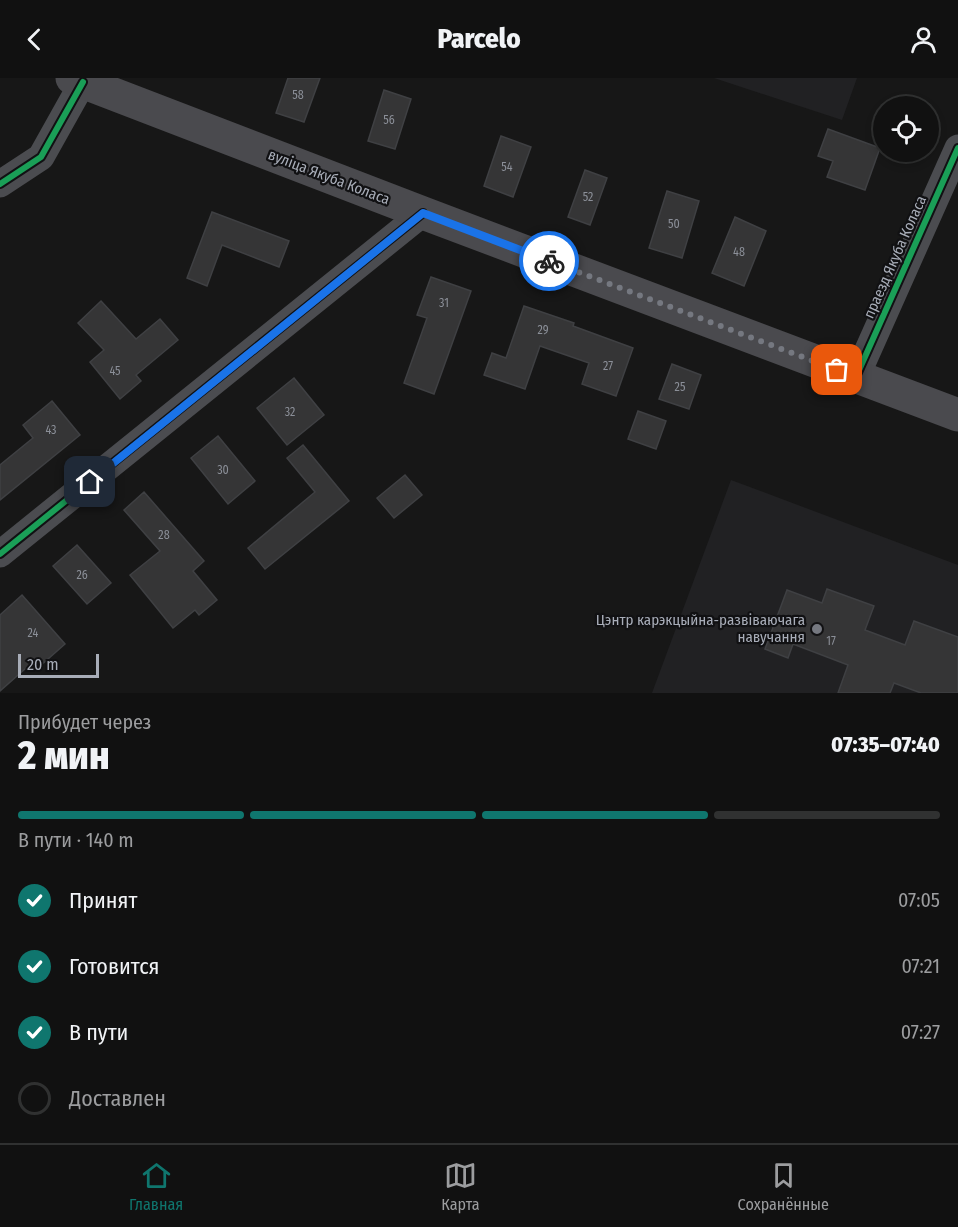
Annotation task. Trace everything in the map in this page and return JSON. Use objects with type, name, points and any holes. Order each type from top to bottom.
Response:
[{"type":"main road","name":"вуліца Якуба Коласа","points":[[78,80],[958,415]]},
{"type":"street","points":[[0,184],[41,157],[78,80]]},
{"type":"street","name":"праезд Якуба Коласа","points":[[856,377],[958,148]]},
{"type":"street","points":[[0,554],[423,213]]},
{"type":"shaded area","points":[[714,78],[857,78],[842,120]]},
{"type":"shaded area","name":"Цэнтр карэкцыйна-развіваючага навучання","points":[[731,480],[958,565],[958,693],[652,693]]},
{"type":"building","points":[[288,78],[320,78],[304,122],[276,113]]},
{"type":"building","points":[[384,90],[411,99],[395,149],[368,141]]},
{"type":"building","points":[[828,129],[873,145],[873,162],[875,162],[865,190],[827,177],[833,161],[818,156]]},
{"type":"building","points":[[501,136],[531,147],[513,197],[484,186]]},
{"type":"building","points":[[585,170],[607,178],[590,225],[568,217]]},
{"type":"building","points":[[667,191],[699,201],[682,258],[649,248]]},
{"type":"building","points":[[212,212],[289,241],[279,267],[222,245],[207,286],[187,278]]},
{"type":"building","points":[[735,217],[766,231],[744,286],[712,273]]},
{"type":"building","points":[[431,277],[471,291],[434,394],[404,383],[427,318],[417,315]]},
{"type":"building","points":[[101,301],[136,339],[160,319],[178,340],[136,375],[141,381],[120,399],[90,362],[104,350],[78,323]]},
{"type":"building","points":[[524,306],[574,323],[573,326],[633,348],[616,396],[582,384],[589,363],[540,346],[525,389],[484,375],[492,353],[506,358]]},
{"type":"building","points":[[672,364],[701,375],[689,409],[659,399]]},
{"type":"building","points":[[294,378],[324,415],[287,445],[257,408]]},
{"type":"building","points":[[52,401],[80,435],[0,500],[0,465],[33,438],[23,425]]},
{"type":"building","points":[[638,411],[666,421],[656,449],[628,439]]},
{"type":"building","points":[[218,436],[255,481],[228,504],[191,458]]},
{"type":"building","points":[[303,445],[349,501],[265,569],[248,548],[315,492],[287,458]]},
{"type":"building","points":[[405,475],[422,495],[394,518],[377,498]]},
{"type":"building","points":[[144,492],[204,561],[193,571],[217,600],[199,615],[195,610],[173,628],[130,575],[160,551],[124,510]]},
{"type":"building","points":[[77,545],[111,583],[87,604],[53,566]]},
{"type":"building","points":[[827,589],[874,606],[865,630],[905,645],[914,621],[958,637],[958,693],[921,693],[894,683],[890,693],[838,693],[848,665],[793,644],[788,658],[765,649],[787,590],[822,603]]},
{"type":"building","points":[[22,595],[65,644],[39,667],[34,661],[0,691],[0,615]]},
{"type":"cycle path","points":[[0,184],[41,157],[83,82]]},
{"type":"cycle path","points":[[856,377],[958,148]]},
{"type":"cycle path","points":[[0,554],[423,213]]},
{"type":"way so far","points":[[549,261],[837,370]]},
{"type":"place","name":"Цэнтр карэкцыйна-развіваючага навучання","points":[[817,629]]},
{"type":"route","points":[[90,482],[423,213],[549,261]]}]
